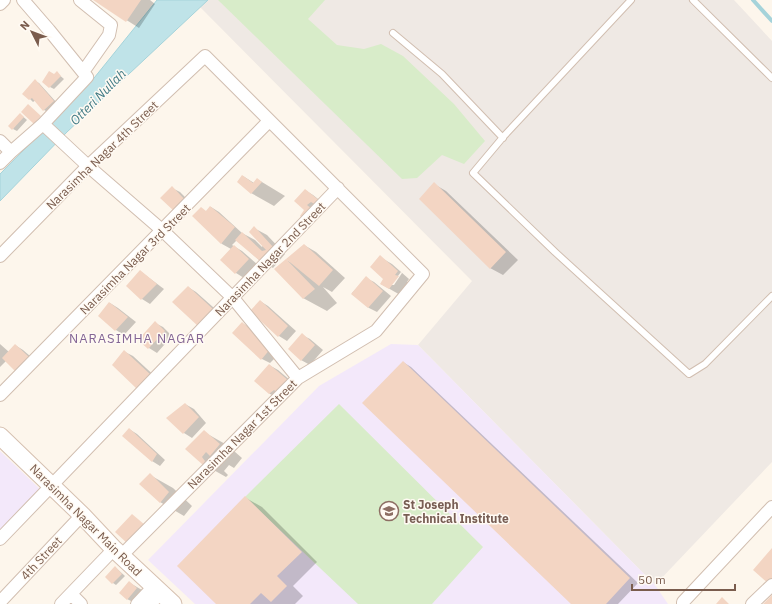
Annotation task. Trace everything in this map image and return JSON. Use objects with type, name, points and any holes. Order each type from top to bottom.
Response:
[{"type":"street","points":[[0,4],[4,0]]},
{"type":"street","points":[[0,163],[44,124],[87,76],[50,30],[23,0]]},
{"type":"street","points":[[80,0],[111,25],[109,36],[83,72]]},
{"type":"street","name":"Narasimha Nagar 4th Street","points":[[0,256],[88,166],[205,56],[269,121]]},
{"type":"street","points":[[269,121],[338,188]]},
{"type":"street","name":"Narasimha Nagar 3rd Street","points":[[0,395],[163,231],[269,121]]},
{"type":"street","points":[[44,124],[88,166],[163,231],[233,298],[298,378]]},
{"type":"street","points":[[0,141],[11,152]]},
{"type":"street","name":"Narasimha Nagar 1st Street","points":[[61,604],[118,553],[298,378],[376,331],[422,274],[338,188]]},
{"type":"street","name":"Narasimha Nagar 2nd Street","points":[[0,539],[338,188]]},
{"type":"street","name":"Narasimha Nagar Main Road","points":[[0,436],[82,515],[159,597]]},
{"type":"street","points":[[683,604],[683,602],[772,507]]},
{"type":"street","name":"4th Street","points":[[0,602],[82,515]]},
{"type":"street","points":[[752,604],[772,585]]},
{"type":"street","points":[[71,594],[81,604]]},
{"type":"street","points":[[137,604],[159,597]]},
{"type":"lane","points":[[631,0],[503,138],[473,173],[689,374],[705,364],[772,296]]},
{"type":"lane","points":[[693,0],[772,78]]},
{"type":"lane","points":[[393,33],[442,74],[503,138]]},
{"type":"shaded area","points":[[208,0],[734,0],[772,41],[772,462],[655,585],[418,345],[472,281],[200,7]]},
{"type":"shaded area","name":"St Joseph Technical Institute","points":[[391,344],[418,345],[655,585],[668,604],[195,604],[148,560],[319,386]]},
{"type":"shaded area","points":[[0,451],[41,490],[0,532]]},
{"type":"green space","points":[[218,0],[325,0],[308,19],[337,45],[364,49],[381,44],[403,56],[454,104],[485,141],[464,164],[442,155],[417,178],[402,179]]},
{"type":"green space","points":[[339,404],[483,547],[432,604],[358,604],[245,497]]},
{"type":"water","name":"Otteri Nullah","points":[[157,0],[208,0],[67,132],[0,201],[0,174],[90,83]]},
{"type":"building","points":[[93,0],[141,0],[126,22]]},
{"type":"building","points":[[49,71],[54,74],[57,71],[61,76],[49,88],[42,82]]},
{"type":"building","points":[[35,79],[54,101],[43,111],[32,98],[29,100],[22,94]]},
{"type":"building","points":[[28,104],[41,116],[34,124],[21,112]]},
{"type":"building","points":[[20,113],[24,117],[12,130],[8,126]]},
{"type":"building","points":[[242,175],[253,183],[257,178],[262,182],[251,194],[237,182]]},
{"type":"building","points":[[434,182],[506,252],[490,269],[419,199]]},
{"type":"building","points":[[172,186],[186,201],[175,212],[160,198]]},
{"type":"building","points":[[305,189],[320,201],[316,205],[311,202],[307,205],[312,209],[303,219],[300,216],[304,210],[294,201]]},
{"type":"building","points":[[210,206],[235,227],[221,244],[192,216],[201,207],[206,211]]},
{"type":"building","points":[[254,226],[273,247],[260,261],[235,240],[242,232],[262,251],[266,250],[249,232]]},
{"type":"building","points":[[304,244],[333,270],[319,286],[286,259]]},
{"type":"building","points":[[234,245],[249,259],[235,274],[220,260]]},
{"type":"building","points":[[380,255],[398,271],[395,275],[399,276],[389,289],[380,284],[383,279],[370,267]]},
{"type":"building","points":[[286,259],[315,289],[303,299],[274,269]]},
{"type":"building","points":[[140,270],[157,284],[141,300],[126,286]]},
{"type":"building","points":[[366,276],[383,291],[368,308],[351,294]]},
{"type":"building","points":[[188,286],[214,310],[199,327],[172,302]]},
{"type":"building","points":[[260,300],[288,326],[278,337],[250,311]]},
{"type":"building","points":[[109,302],[128,317],[115,331],[98,316]]},
{"type":"building","points":[[155,321],[165,331],[148,349],[138,340]]},
{"type":"building","points":[[242,322],[271,348],[261,360],[232,333]]},
{"type":"building","points":[[302,333],[315,345],[301,361],[288,349]]},
{"type":"building","points":[[15,344],[29,357],[16,372],[2,358]]},
{"type":"building","points":[[124,350],[151,375],[137,389],[112,365]]},
{"type":"building","points":[[403,361],[630,578],[606,604],[571,604],[362,403]]},
{"type":"building","points":[[269,364],[289,381],[278,393],[274,390],[269,394],[254,381]]},
{"type":"building","points":[[185,403],[199,417],[183,434],[166,418]]},
{"type":"building","points":[[129,428],[157,454],[152,462],[122,436]]},
{"type":"building","points":[[204,430],[220,444],[210,456],[206,452],[202,457],[205,461],[203,465],[185,449]]},
{"type":"building","points":[[150,473],[169,492],[160,503],[139,484]]},
{"type":"building","points":[[245,496],[302,552],[277,576],[287,586],[271,602],[261,593],[250,604],[216,604],[177,566]]},
{"type":"building","points":[[132,514],[145,525],[128,544],[115,532]]},
{"type":"building","points":[[772,548],[772,583],[770,585],[753,570]]},
{"type":"building","points":[[115,566],[122,574],[112,584],[105,577]]},
{"type":"building","points":[[129,581],[137,588],[127,600],[119,593]]},
{"type":"building","points":[[772,595],[772,604],[763,604]]},
{"type":"building","points":[[722,597],[729,604],[716,604]]},
{"type":"waterway","points":[[753,0],[772,21]]},
{"type":"place","name":"St Joseph Technical Institute","points":[[389,511]]},
{"type":"district","name":"NARASIMHA NAGAR","points":[[137,338]]}]
